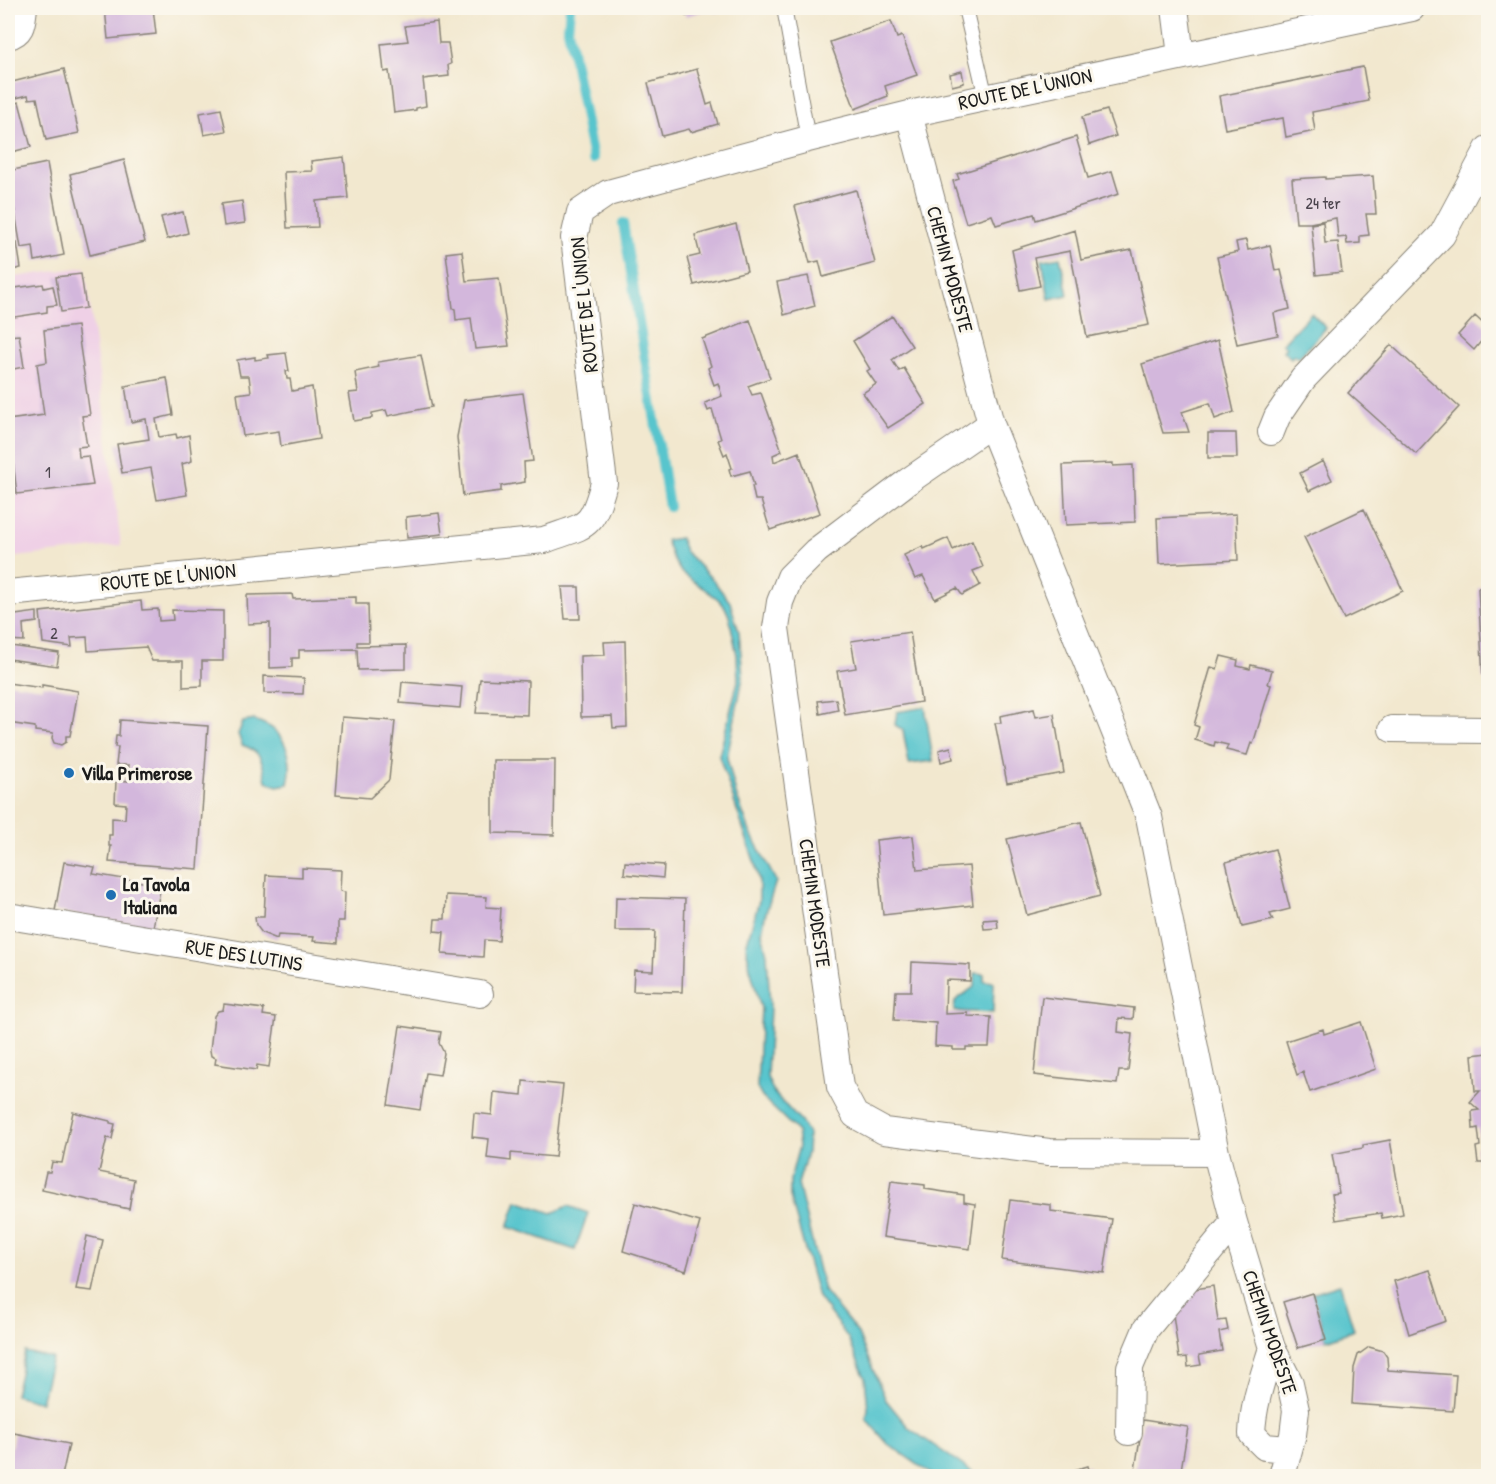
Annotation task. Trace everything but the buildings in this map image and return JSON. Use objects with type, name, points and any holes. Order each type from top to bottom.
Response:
[{"type":"street","points":[[8,36],[14,35],[21,28],[24,8]]},
{"type":"street","points":[[1175,8],[1181,56]]},
{"type":"street","name":"ROUTE DE L'UNION","points":[[8,593],[544,540],[587,525],[597,509],[604,483],[574,238],[580,212],[608,193],[909,114],[1412,8]]},
{"type":"street","name":"CHEMIN MODESTE","points":[[909,114],[991,424],[1149,817],[1216,1153],[1272,1348],[1290,1383],[1296,1410],[1293,1435],[1282,1476]]},
{"type":"street","points":[[1271,432],[1277,417],[1303,379],[1442,235],[1488,149]]},
{"type":"street","name":"CHEMIN MODESTE","points":[[991,424],[907,482],[816,551],[790,577],[780,602],[776,628],[840,1087],[855,1115],[884,1131],[1049,1152],[1216,1153]]},
{"type":"street","points":[[1392,729],[1488,730]]},
{"type":"street","name":"RUE DES LUTINS","points":[[8,916],[480,994]]},
{"type":"street","points":[[1129,1432],[1130,1367],[1146,1329],[1234,1222]]},
{"type":"street","points":[[1272,1348],[1255,1404],[1252,1434],[1265,1447],[1288,1449]]},
{"type":"lane","points":[[784,8],[808,139]]},
{"type":"lane","points":[[965,8],[986,98]]},
{"type":"shaded area","points":[[85,267],[121,545],[8,558],[8,278]]},
{"type":"water","points":[[1060,257],[1068,295],[1049,299],[1042,260]]},
{"type":"water","points":[[1311,313],[1326,328],[1298,358],[1294,355],[1291,358],[1283,351],[1286,347],[1282,344]]},
{"type":"water","points":[[680,538],[685,551],[713,580],[730,602],[739,632],[743,677],[727,758],[736,794],[750,832],[776,881],[762,933],[767,954],[770,1006],[767,1077],[774,1093],[802,1123],[808,1134],[807,1153],[798,1184],[824,1291],[857,1332],[886,1400],[909,1428],[978,1476],[934,1476],[888,1444],[866,1419],[868,1409],[865,1378],[848,1338],[818,1297],[790,1196],[790,1180],[799,1146],[797,1131],[762,1097],[757,1088],[761,1008],[746,946],[759,901],[759,880],[719,756],[738,681],[737,655],[725,607],[718,599],[681,572],[673,559],[666,540]]},
{"type":"water","points":[[925,707],[933,761],[909,764],[903,730],[895,725],[897,712]]},
{"type":"water","points":[[255,720],[273,729],[283,740],[290,762],[288,784],[277,786],[266,781],[258,754],[242,745],[238,734],[243,722]]},
{"type":"water","points":[[975,973],[984,974],[984,981],[994,982],[993,1013],[954,1011],[955,1001],[975,986]]},
{"type":"water","points":[[517,1201],[552,1213],[568,1206],[588,1213],[575,1250],[508,1227]]},
{"type":"water","points":[[1340,1284],[1354,1330],[1326,1340],[1312,1293]]},
{"type":"water","points":[[25,1352],[52,1358],[41,1402],[15,1395]]},
{"type":"waterway","points":[[570,8],[568,29],[593,159]]},
{"type":"waterway","points":[[623,223],[669,507]]},
{"type":"place","name":"Villa Primerose","points":[[69,773]]},
{"type":"place","name":"La Tavola Italiana","points":[[111,895]]}]
